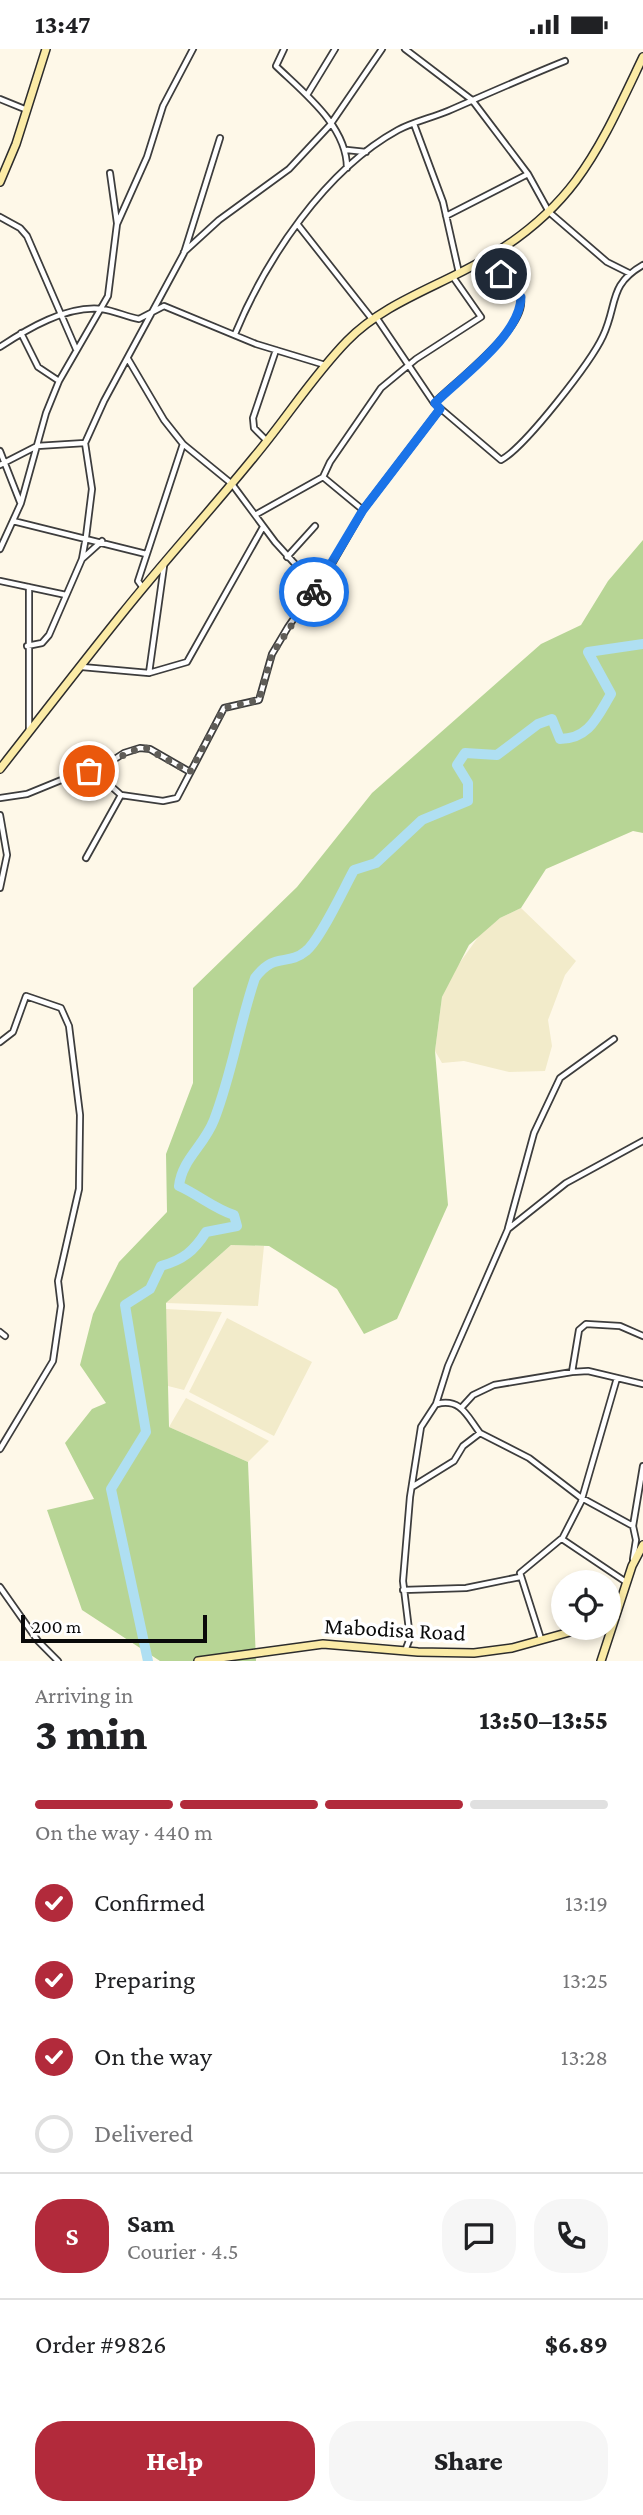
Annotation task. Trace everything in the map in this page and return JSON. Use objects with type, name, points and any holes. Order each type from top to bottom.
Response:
[{"type":"street","points":[[0,182],[46,49]]},
{"type":"street","points":[[117,224],[147,157],[163,106],[193,49]]},
{"type":"street","points":[[284,49],[276,66],[307,95],[331,125],[347,150],[347,168]]},
{"type":"street","points":[[307,95],[335,49]]},
{"type":"street","points":[[184,253],[219,220],[289,169],[331,125],[382,49]]},
{"type":"street","points":[[405,49],[472,100],[528,173],[549,212],[607,262],[629,273]]},
{"type":"street","points":[[0,769],[326,365],[374,318],[486,259],[549,212],[589,166],[643,57]]},
{"type":"street","points":[[234,334],[257,285],[321,193],[347,168],[393,133],[511,81],[565,61]]},
{"type":"street","points":[[0,99],[27,110]]},
{"type":"street","points":[[255,515],[323,477],[335,454],[381,388],[407,365],[481,317],[456,275],[446,216],[414,124]]},
{"type":"street","points":[[27,646],[42,643],[49,635],[82,559],[92,489],[85,443],[104,401],[184,253],[220,138]]},
{"type":"street","points":[[347,150],[367,152]]},
{"type":"street","points":[[0,548],[21,503],[59,381],[102,309],[109,292],[117,224],[110,173]]},
{"type":"street","points":[[446,216],[528,173]]},
{"type":"street","points":[[0,217],[27,236],[77,349]]},
{"type":"street","points":[[298,225],[374,318],[440,409],[497,458],[505,459],[547,415],[597,349],[614,296],[629,273],[643,265]]},
{"type":"street","points":[[435,403],[499,342],[521,308],[521,297],[486,259]]},
{"type":"street","points":[[0,347],[21,333],[60,315],[102,309],[137,319],[167,307],[276,350],[326,365]]},
{"type":"street","points":[[21,333],[38,367],[59,381]]},
{"type":"street","points":[[267,441],[254,428],[253,418],[276,350]]},
{"type":"street","points":[[128,359],[164,420],[183,444],[232,484],[287,557],[303,570],[317,588]]},
{"type":"street","points":[[95,772],[121,795],[174,801],[224,708],[259,700],[272,654],[317,588],[363,510],[440,409]]},
{"type":"street","points":[[3,464],[37,446],[85,443]]},
{"type":"street","points":[[144,588],[138,582],[183,444]]},
{"type":"street","points":[[0,451],[21,503]]},
{"type":"street","points":[[323,477],[363,510]]},
{"type":"street","points":[[13,521],[146,554]]},
{"type":"street","points":[[287,557],[315,526]]},
{"type":"street","points":[[82,667],[149,673],[191,659],[263,527]]},
{"type":"street","points":[[82,559],[102,541]]},
{"type":"street","points":[[149,673],[164,566]]},
{"type":"street","points":[[0,580],[66,595]]},
{"type":"street","points":[[29,587],[29,733]]},
{"type":"street","points":[[0,798],[27,795],[76,774],[95,772],[124,753],[146,748],[190,772]]},
{"type":"street","points":[[86,857],[121,795]]},
{"type":"street","points":[[0,815],[7,855],[0,888]]},
{"type":"street","points":[[0,1042],[13,1032],[26,996],[64,1010],[69,1026],[80,1115],[79,1189],[58,1281],[61,1306],[53,1361],[0,1449]]},
{"type":"street","points":[[405,1651],[410,1638],[402,1590],[411,1487],[421,1427],[436,1404],[448,1366],[508,1229],[534,1133],[560,1078],[614,1039]]},
{"type":"street","points":[[508,1229],[566,1183],[643,1141]]},
{"type":"street","points":[[572,1372],[579,1330],[586,1324],[620,1326],[643,1336]]},
{"type":"street","points":[[462,1407],[473,1395],[487,1388],[572,1372],[588,1371],[643,1384]]},
{"type":"street","points":[[541,1640],[520,1577],[523,1568],[562,1539],[581,1502],[580,1497],[617,1378]]},
{"type":"street","points":[[436,1404],[452,1402],[462,1407],[480,1433],[529,1458],[580,1497],[633,1526]]},
{"type":"street","points":[[411,1487],[454,1461],[463,1446],[480,1433]]},
{"type":"street","points":[[632,1566],[636,1540],[633,1526],[643,1467]]},
{"type":"street","points":[[562,1539],[626,1583]]},
{"type":"street","points":[[621,1596],[643,1545]]},
{"type":"street","points":[[402,1590],[459,1588],[520,1577]]},
{"type":"street","points":[[0,1587],[38,1641],[58,1661]]},
{"type":"street","name":"Mabodisa Road","points":[[198,1661],[323,1644],[405,1651],[417,1657],[474,1653],[551,1637]]},
{"type":"street","points":[[601,1661],[606,1640]]},
{"type":"shaded area","points":[[521,908],[576,961],[565,975],[548,1020],[552,1046],[545,1071],[509,1072],[464,1061],[442,1063],[435,1051],[442,997],[456,968],[481,933],[500,918]]},
{"type":"shaded area","points":[[231,1245],[264,1246],[258,1306],[166,1303]]},
{"type":"shaded area","points":[[166,1309],[222,1312],[184,1390],[168,1386]]},
{"type":"shaded area","points":[[227,1318],[312,1362],[274,1436],[189,1392]]},
{"type":"shaded area","points":[[186,1398],[269,1441],[248,1462],[169,1427]]},
{"type":"green space","points":[[643,540],[643,833],[633,831],[546,869],[521,908],[500,918],[469,945],[442,997],[435,1051],[448,1205],[397,1319],[364,1334],[337,1289],[269,1246],[231,1245],[166,1303],[169,1427],[248,1462],[256,1661],[160,1661],[82,1610],[47,1510],[94,1499],[65,1443],[92,1409],[106,1403],[80,1365],[93,1314],[119,1262],[167,1212],[166,1154],[193,1083],[193,988],[297,887],[372,793],[541,644],[581,625],[608,581]]},
{"type":"waterway","points":[[148,1661],[111,1489],[146,1432],[125,1305],[150,1289],[161,1266],[187,1254],[206,1232],[237,1226],[234,1215],[179,1186],[184,1168],[214,1120],[255,978],[269,965],[299,956],[312,945],[354,870],[376,863],[422,820],[468,801],[468,783],[457,765],[465,753],[497,755],[538,724],[552,719],[560,739],[585,731],[611,694],[588,652],[643,644]]},
{"type":"way so far","points":[[89,771],[95,772],[124,753],[146,748],[190,772],[224,708],[259,700],[272,654],[314,592]]},
{"type":"route","points":[[314,592],[363,510],[440,409],[435,403],[499,342],[515,319],[521,308],[521,297],[501,274]]}]
